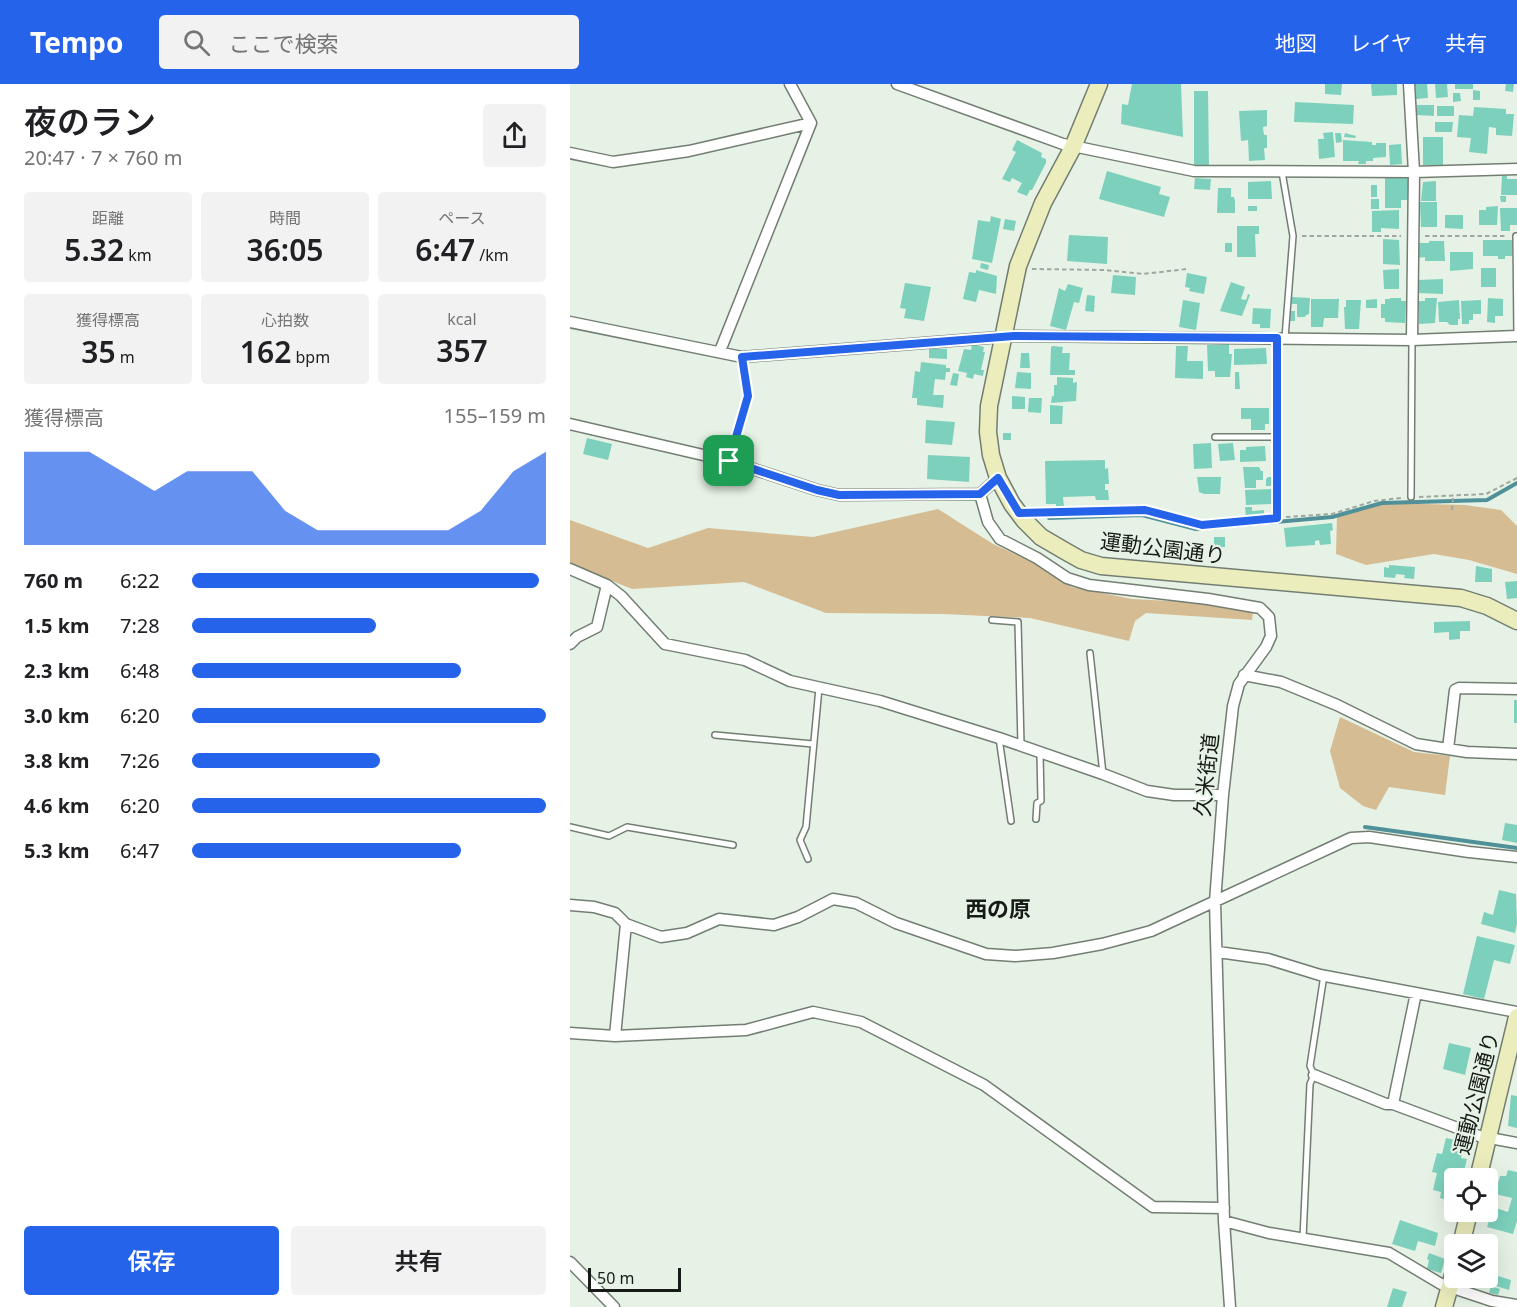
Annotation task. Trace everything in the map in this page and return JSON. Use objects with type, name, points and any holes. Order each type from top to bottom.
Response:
[{"type":"street","points":[[720,351],[810,123],[790,84]]},
{"type":"street","points":[[897,84],[1073,147],[1194,171],[1414,172],[1517,169]]},
{"type":"street","name":"運動公園通り","points":[[1099,84],[1073,147],[1043,203],[1018,266],[989,406],[987,432],[991,455],[998,478],[1019,513],[1041,537],[1081,560],[1101,566],[1461,598],[1487,606],[1517,621]]},
{"type":"street","points":[[1409,84],[1414,172],[1412,340]]},
{"type":"street","points":[[570,153],[613,162],[689,151],[810,123]]},
{"type":"street","points":[[570,322],[742,357],[1004,337],[1412,340],[1517,336]]},
{"type":"street","points":[[570,424],[729,461],[839,495],[980,494],[998,478]]},
{"type":"street","name":"久米街道","points":[[980,494],[988,522],[1000,539],[1037,558],[1067,578],[1100,586],[1208,599],[1260,608],[1269,617],[1271,636],[1266,647],[1239,684],[1233,706],[1223,795],[1215,902],[1224,1221],[1230,1307]]},
{"type":"street","points":[[570,569],[608,585],[665,644],[745,660],[790,681],[880,701],[999,738],[1147,791],[1174,795],[1223,795]]},
{"type":"street","points":[[570,644],[577,637],[597,627],[608,585]]},
{"type":"street","points":[[1244,675],[1281,682],[1336,705],[1416,744],[1467,752],[1517,754]]},
{"type":"street","points":[[1448,749],[1455,690],[1459,688],[1517,689]]},
{"type":"street","points":[[570,905],[615,913],[626,924],[661,937],[687,933],[719,920],[774,925],[798,917],[833,899],[856,903],[896,923],[986,954],[1016,956],[1053,953],[1151,932],[1351,838],[1369,837],[1517,857]]},
{"type":"street","points":[[615,1036],[626,924]]},
{"type":"street","points":[[1218,952],[1268,959],[1324,975],[1517,1012]]},
{"type":"street","points":[[1393,1104],[1416,993]]},
{"type":"street","points":[[570,1033],[615,1036],[746,1030],[813,1012],[861,1022],[984,1085],[1153,1207],[1224,1208]]},
{"type":"street","name":"運動公園通り","points":[[1481,1168],[1517,1017]]},
{"type":"street","points":[[1314,1075],[1386,1104],[1393,1104],[1479,1136],[1517,1143]]},
{"type":"street","points":[[1224,1221],[1269,1233],[1389,1253],[1444,1284]]},
{"type":"street","points":[[570,1262],[614,1307]]},
{"type":"street","points":[[1444,1307],[1449,1288]]},
{"type":"street","points":[[1456,1288],[1492,1301],[1517,1305]]},
{"type":"lane","points":[[1019,513],[1145,510],[1202,525],[1277,518],[1281,338],[1293,236],[1282,172]]},
{"type":"lane","points":[[1516,236],[1517,336]]},
{"type":"lane","points":[[1411,497],[1412,340]]},
{"type":"lane","points":[[729,461],[748,396],[742,357]]},
{"type":"lane","points":[[1215,437],[1278,437]]},
{"type":"lane","points":[[992,620],[1018,622],[1022,746]]},
{"type":"lane","points":[[1090,652],[1103,774]]},
{"type":"lane","points":[[808,859],[800,840],[806,827],[819,688]]},
{"type":"lane","points":[[715,735],[813,744]]},
{"type":"lane","points":[[999,738],[1011,821]]},
{"type":"lane","points":[[1036,819],[1037,803],[1041,801],[1040,753]]},
{"type":"lane","points":[[570,827],[609,837],[627,827],[733,845]]},
{"type":"lane","points":[[1303,1238],[1310,1084],[1314,1075],[1310,1066],[1312,1039],[1324,975]]},
{"type":"path","points":[[1293,236],[1516,236]]},
{"type":"path","points":[[1018,266],[1027,269],[1105,270],[1143,274],[1187,269]]},
{"type":"path","points":[[1277,518],[1332,514],[1374,501],[1486,494],[1517,478]]},
{"type":"path","points":[[1452,510],[1453,497]]},
{"type":"shaded area","points":[[1382,503],[1465,505],[1501,510],[1517,526],[1517,574],[1469,560],[1434,554],[1366,565],[1336,554],[1337,516]]},
{"type":"shaded area","points":[[938,509],[993,544],[1034,563],[1072,587],[1132,599],[1207,603],[1253,611],[1252,620],[1146,613],[1135,621],[1129,641],[1030,618],[943,614],[826,613],[744,582],[632,589],[570,564],[570,520],[648,548],[708,528],[813,537]]},
{"type":"shaded area","points":[[1340,717],[1414,752],[1450,756],[1445,795],[1389,787],[1376,810],[1363,806],[1340,788],[1330,751]]},
{"type":"building","points":[[1132,84],[1181,84],[1183,137],[1121,124],[1122,104],[1128,105]]},
{"type":"building","points":[[1325,84],[1342,84],[1341,95],[1325,94]]},
{"type":"building","points":[[1371,84],[1397,84],[1397,95],[1372,96]]},
{"type":"building","points":[[1415,84],[1427,84],[1428,98],[1416,99]]},
{"type":"building","points":[[1435,84],[1447,84],[1448,97],[1436,98]]},
{"type":"building","points":[[1455,84],[1473,84],[1473,89],[1455,89]]},
{"type":"building","points":[[1506,84],[1514,84],[1513,92],[1505,91]]},
{"type":"building","points":[[1473,90],[1480,91],[1480,100],[1473,100]]},
{"type":"building","points":[[1194,91],[1208,91],[1209,167],[1194,167]]},
{"type":"building","points":[[1453,93],[1460,93],[1461,101],[1453,102]]},
{"type":"building","points":[[1295,102],[1354,105],[1353,124],[1294,122]]},
{"type":"building","points":[[1417,105],[1434,105],[1434,116],[1416,115]]},
{"type":"building","points":[[1437,106],[1454,106],[1454,116],[1437,116]]},
{"type":"building","points":[[1474,107],[1506,109],[1506,114],[1514,114],[1512,136],[1496,135],[1496,128],[1489,127],[1487,154],[1469,152],[1471,138],[1457,137],[1459,115],[1473,116]]},
{"type":"building","points":[[1267,110],[1267,126],[1263,127],[1264,135],[1267,135],[1267,148],[1264,148],[1265,160],[1249,161],[1248,140],[1241,141],[1239,111]]},
{"type":"building","points":[[1435,122],[1453,122],[1452,132],[1435,132]]},
{"type":"building","points":[[1333,132],[1335,157],[1319,159],[1318,139],[1324,139],[1323,133]]},
{"type":"building","points":[[1335,133],[1341,133],[1342,142],[1336,143]]},
{"type":"building","points":[[1345,133],[1356,136],[1355,138],[1344,137]]},
{"type":"building","points":[[1423,137],[1443,137],[1443,165],[1423,165]]},
{"type":"building","points":[[1017,140],[1042,153],[1041,157],[1046,159],[1046,163],[1027,196],[1017,192],[1022,183],[1012,178],[1010,182],[1002,179],[1016,152],[1012,150]]},
{"type":"building","points":[[1343,140],[1372,142],[1372,145],[1386,143],[1386,157],[1373,158],[1373,161],[1366,161],[1366,164],[1358,164],[1359,161],[1343,161]]},
{"type":"building","points":[[1401,144],[1402,164],[1390,165],[1389,145]]},
{"type":"building","points":[[1107,171],[1161,187],[1159,194],[1170,197],[1164,217],[1099,199]]},
{"type":"building","points":[[1410,175],[1410,200],[1401,200],[1401,208],[1385,208],[1385,176]]},
{"type":"building","points":[[1502,176],[1507,176],[1507,179],[1517,179],[1517,195],[1501,195]]},
{"type":"building","points":[[1195,178],[1211,179],[1210,190],[1194,189]]},
{"type":"building","points":[[1271,181],[1272,199],[1248,199],[1248,182]]},
{"type":"building","points":[[1436,181],[1436,201],[1421,201],[1423,182]]},
{"type":"building","points":[[1371,185],[1377,185],[1377,197],[1371,197]]},
{"type":"building","points":[[1218,188],[1231,188],[1231,197],[1234,197],[1235,201],[1235,213],[1217,213]]},
{"type":"building","points":[[1500,196],[1506,196],[1506,202],[1501,202]]},
{"type":"building","points":[[1371,199],[1379,199],[1379,209],[1371,209]]},
{"type":"building","points":[[1420,202],[1437,202],[1437,227],[1421,227]]},
{"type":"building","points":[[1248,206],[1257,206],[1257,211],[1248,211]]},
{"type":"building","points":[[1498,206],[1497,225],[1479,225],[1479,210]]},
{"type":"building","points":[[1500,208],[1517,208],[1517,225],[1510,225],[1510,231],[1501,231]]},
{"type":"building","points":[[1399,210],[1399,229],[1381,228],[1381,232],[1372,232],[1372,211]]},
{"type":"building","points":[[1445,215],[1463,215],[1463,229],[1445,228]]},
{"type":"building","points":[[991,216],[1001,219],[992,263],[972,259],[978,220],[990,222]]},
{"type":"building","points":[[1005,219],[1016,221],[1014,231],[1003,229]]},
{"type":"building","points":[[1237,226],[1259,226],[1259,234],[1255,234],[1256,257],[1237,257]]},
{"type":"building","points":[[1069,235],[1108,237],[1107,264],[1067,261]]},
{"type":"building","points":[[1383,239],[1399,240],[1400,265],[1383,264]]},
{"type":"building","points":[[1483,240],[1512,240],[1512,256],[1498,259],[1498,256],[1483,256]]},
{"type":"building","points":[[1429,241],[1444,241],[1445,261],[1425,261],[1425,257],[1418,258],[1418,243],[1429,243]]},
{"type":"building","points":[[1225,243],[1232,243],[1232,252],[1225,252]]},
{"type":"building","points":[[1450,252],[1473,252],[1473,269],[1450,271]]},
{"type":"building","points":[[981,263],[989,265],[988,270],[980,268]]},
{"type":"building","points":[[1481,268],[1496,268],[1496,287],[1481,287]]},
{"type":"building","points":[[1399,269],[1399,289],[1384,289],[1383,270]]},
{"type":"building","points":[[976,270],[997,276],[996,294],[979,290],[976,302],[963,299],[969,272],[976,273]]},
{"type":"building","points":[[1187,273],[1207,277],[1204,294],[1189,291],[1190,288],[1185,287]]},
{"type":"building","points":[[1113,275],[1136,277],[1135,295],[1111,293]]},
{"type":"building","points":[[1443,279],[1443,294],[1418,293],[1418,280]]},
{"type":"building","points":[[1231,282],[1245,287],[1241,299],[1246,300],[1248,294],[1250,295],[1242,316],[1220,311]]},
{"type":"building","points":[[905,283],[931,287],[924,321],[904,318],[906,309],[900,308]]},
{"type":"building","points":[[1068,284],[1083,288],[1079,303],[1074,302],[1066,330],[1050,326],[1059,288],[1065,291]]},
{"type":"building","points":[[1087,295],[1095,296],[1094,312],[1085,311]]},
{"type":"building","points":[[1292,297],[1310,298],[1309,314],[1305,317],[1297,317],[1297,304],[1292,304]]},
{"type":"building","points":[[1401,298],[1401,301],[1406,301],[1405,323],[1385,322],[1385,318],[1381,318],[1381,304],[1385,304],[1385,299]]},
{"type":"building","points":[[1425,298],[1437,298],[1435,323],[1419,324],[1418,301],[1425,301]]},
{"type":"building","points":[[1488,298],[1503,299],[1503,316],[1495,316],[1495,323],[1487,322]]},
{"type":"building","points":[[1311,299],[1339,299],[1338,318],[1324,318],[1323,327],[1311,327]]},
{"type":"building","points":[[1377,299],[1377,308],[1366,308],[1366,300]]},
{"type":"building","points":[[1183,300],[1200,303],[1196,330],[1179,327]]},
{"type":"building","points":[[1346,300],[1361,300],[1359,329],[1345,329]]},
{"type":"building","points":[[1459,300],[1458,325],[1439,322],[1438,302]]},
{"type":"building","points":[[1481,300],[1481,314],[1473,314],[1473,320],[1469,320],[1469,324],[1462,324],[1461,301]]},
{"type":"building","points":[[1253,308],[1271,309],[1270,328],[1260,328],[1260,324],[1252,324]]},
{"type":"building","points":[[1291,311],[1295,311],[1295,321],[1290,321]]},
{"type":"building","points":[[972,344],[984,347],[983,352],[985,352],[981,370],[984,370],[983,376],[974,374],[973,379],[966,377],[967,373],[958,371],[964,349],[971,350]]},
{"type":"building","points":[[1229,344],[1229,354],[1232,354],[1230,377],[1215,377],[1215,371],[1208,371],[1207,345]]},
{"type":"building","points":[[1176,346],[1188,346],[1187,361],[1203,361],[1203,379],[1175,378]]},
{"type":"building","points":[[1051,347],[1063,347],[1062,353],[1070,353],[1069,370],[1075,370],[1075,375],[1050,375]]},
{"type":"building","points":[[929,348],[947,349],[947,359],[929,358]]},
{"type":"building","points":[[1266,348],[1267,364],[1234,365],[1234,349]]},
{"type":"building","points":[[1021,353],[1029,353],[1030,368],[1020,368]]},
{"type":"building","points":[[921,362],[946,365],[946,368],[950,368],[950,372],[946,372],[945,380],[935,379],[933,395],[944,395],[943,408],[917,405],[917,398],[912,398],[915,371],[920,372]]},
{"type":"building","points":[[1017,372],[1031,373],[1031,389],[1015,388]]},
{"type":"building","points":[[1235,372],[1239,372],[1240,389],[1235,389]]},
{"type":"building","points":[[953,373],[959,374],[957,386],[950,385]]},
{"type":"building","points":[[1057,377],[1073,378],[1073,383],[1077,382],[1076,401],[1051,403]]},
{"type":"building","points":[[1012,396],[1025,397],[1025,409],[1012,409]]},
{"type":"building","points":[[1029,398],[1042,398],[1041,413],[1028,412]]},
{"type":"building","points":[[1050,405],[1063,406],[1062,424],[1050,424]]},
{"type":"building","points":[[1241,408],[1269,408],[1269,424],[1265,424],[1265,430],[1251,430],[1251,419],[1241,419]]},
{"type":"building","points":[[926,420],[955,422],[952,445],[925,443]]},
{"type":"building","points":[[1003,433],[1011,433],[1011,440],[1003,440]]},
{"type":"building","points":[[587,438],[612,444],[608,460],[583,454]]},
{"type":"building","points":[[1211,443],[1212,468],[1194,469],[1193,444]]},
{"type":"building","points":[[1233,443],[1235,460],[1220,461],[1218,444]]},
{"type":"building","points":[[1265,446],[1266,461],[1240,462],[1240,450],[1246,450],[1246,447]]},
{"type":"building","points":[[928,455],[970,457],[969,482],[927,479]]},
{"type":"building","points":[[1105,460],[1109,484],[1105,484],[1105,490],[1108,490],[1109,500],[1096,500],[1095,496],[1063,497],[1064,507],[1046,504],[1045,461]]},
{"type":"building","points":[[1243,467],[1259,467],[1263,471],[1263,480],[1256,480],[1256,488],[1245,488]]},
{"type":"building","points":[[1197,477],[1221,477],[1220,494],[1199,492]]},
{"type":"building","points":[[1268,477],[1274,477],[1274,486],[1266,486]]},
{"type":"building","points":[[1271,489],[1272,504],[1246,505],[1245,490]]},
{"type":"building","points":[[1245,507],[1252,507],[1252,511],[1264,510],[1264,515],[1246,517]]},
{"type":"building","points":[[1332,523],[1331,544],[1320,545],[1319,540],[1315,541],[1315,545],[1286,547],[1284,528]]},
{"type":"building","points":[[1214,537],[1225,537],[1225,547],[1214,547]]},
{"type":"building","points":[[1389,565],[1415,567],[1414,579],[1396,574],[1395,578],[1384,577],[1384,567],[1389,568]]},
{"type":"building","points":[[1476,566],[1492,569],[1492,582],[1475,582]]},
{"type":"building","points":[[1517,581],[1517,598],[1507,599],[1505,582]]},
{"type":"building","points":[[1470,621],[1470,631],[1460,631],[1460,639],[1449,640],[1449,632],[1434,633],[1434,622]]},
{"type":"building","points":[[1514,700],[1517,700],[1517,723],[1514,723]]},
{"type":"building","points":[[1505,823],[1517,825],[1517,843],[1502,840]]},
{"type":"building","points":[[1499,890],[1516,894],[1515,933],[1481,924],[1484,912],[1493,915]]},
{"type":"building","points":[[1477,936],[1515,945],[1510,964],[1494,960],[1484,999],[1463,994]]},
{"type":"building","points":[[1449,1043],[1471,1048],[1465,1075],[1443,1069]]},
{"type":"building","points":[[1511,1095],[1517,1096],[1517,1128],[1508,1126]]},
{"type":"building","points":[[1446,1138],[1465,1142],[1461,1158],[1467,1159],[1465,1168],[1444,1168],[1444,1199],[1440,1198],[1441,1192],[1433,1190],[1437,1173],[1432,1172],[1437,1153],[1442,1154]]},
{"type":"building","points":[[1508,1170],[1517,1172],[1517,1221],[1513,1234],[1487,1227],[1488,1222],[1498,1222],[1498,1209],[1508,1212],[1512,1198],[1498,1195],[1500,1176],[1506,1176]]},
{"type":"building","points":[[1400,1220],[1438,1233],[1435,1246],[1418,1241],[1415,1251],[1392,1244]]},
{"type":"building","points":[[1429,1253],[1444,1259],[1441,1273],[1427,1269],[1429,1260],[1427,1259]]},
{"type":"building","points":[[1498,1276],[1511,1280],[1509,1290],[1498,1287]]},
{"type":"building","points":[[1393,1288],[1407,1292],[1402,1307],[1387,1307]]},
{"type":"building","points":[[1490,1288],[1500,1289],[1498,1295],[1489,1293]]},
{"type":"waterway","points":[[1049,518],[1142,515],[1196,529],[1332,517],[1382,503],[1487,500],[1517,483]]},
{"type":"waterway","points":[[1365,827],[1517,848]]},
{"type":"district","name":"西の原","points":[[998,908]]},
{"type":"route","points":[[1014,336],[1277,338],[1277,518],[1202,525],[1145,510],[1019,513],[998,478],[980,494],[839,495],[729,461],[748,396],[742,357],[1014,336]]}]
